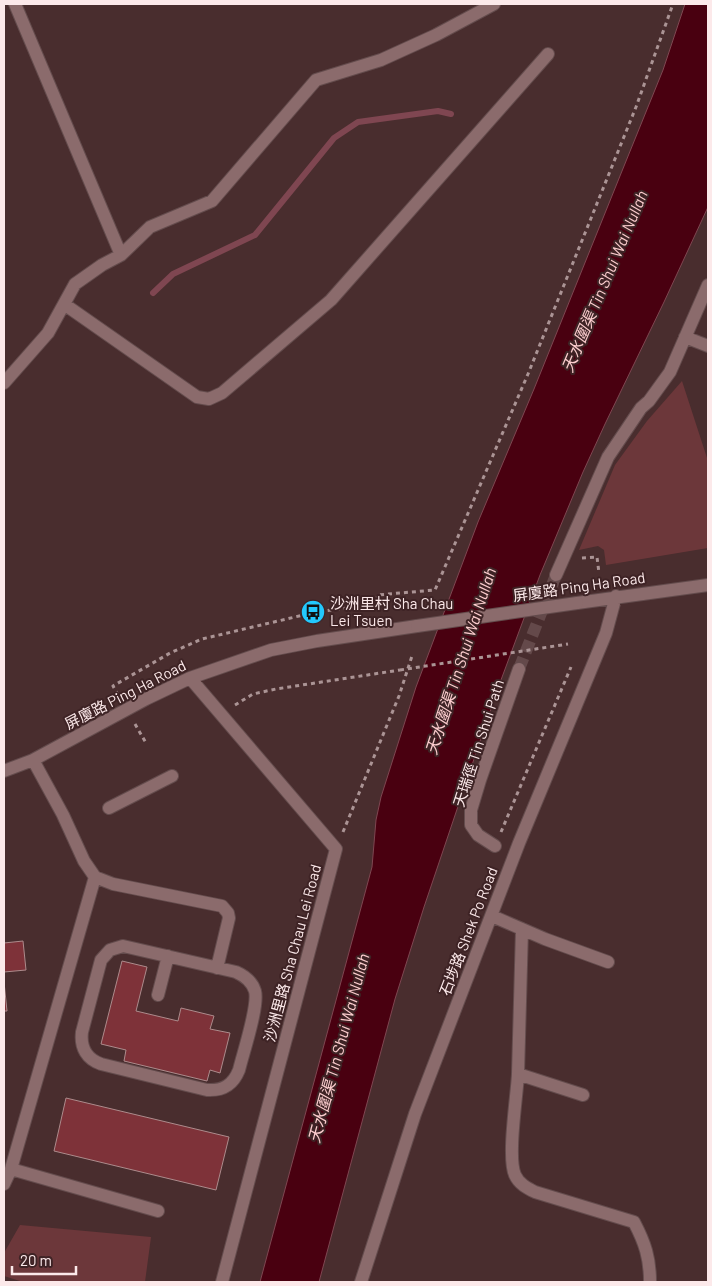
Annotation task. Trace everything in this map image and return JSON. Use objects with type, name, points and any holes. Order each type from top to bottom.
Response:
[{"type":"street","points":[[16,4],[121,255]]},
{"type":"street","points":[[4,383],[48,333],[75,284],[102,265],[121,255],[150,227],[212,201],[316,80],[381,60],[436,35],[494,4]]},
{"type":"street","points":[[64,304],[198,397],[209,399],[222,393],[331,300],[548,54]]},
{"type":"street","points":[[556,575],[608,458],[641,408],[649,401],[670,372],[708,284]]},
{"type":"street","points":[[686,337],[708,346]]},
{"type":"street","name":"屏廈路 Ping Ha Road","points":[[4,770],[33,760],[146,698],[190,678],[271,650],[318,641],[616,596],[708,585]]},
{"type":"street","name":"石埗路 Shek Po Road","points":[[361,1282],[415,1114],[492,916],[518,843],[606,632],[616,596]]},
{"type":"street","name":"天瑞徑 Tin Shui Path","points":[[494,846],[478,835],[470,825],[471,810],[519,669]]},
{"type":"street","name":"沙洲里路 Sha Chau Lei Road","points":[[190,678],[336,849],[222,1282]]},
{"type":"street","points":[[33,760],[63,815],[84,861],[95,877],[113,884],[222,906],[228,913],[229,918],[217,968]]},
{"type":"street","points":[[109,808],[172,776]]},
{"type":"street","points":[[4,1184],[12,1169],[95,877]]},
{"type":"street","points":[[492,916],[608,962]]},
{"type":"street","points":[[522,929],[518,1074],[512,1160],[515,1175],[524,1187],[535,1192],[634,1222],[645,1242],[650,1266],[650,1282]]},
{"type":"street","points":[[123,946],[217,968],[242,975],[252,984],[256,998],[237,1077],[227,1086],[207,1090],[95,1062],[85,1052],[81,1040],[100,960],[110,950],[123,946]]},
{"type":"street","points":[[158,995],[168,956]]},
{"type":"street","points":[[518,1074],[583,1095]]},
{"type":"street","points":[[12,1169],[158,1211]]},
{"type":"path","points":[[379,604],[378,595],[435,590],[532,365],[636,107],[673,4]]},
{"type":"path","points":[[562,560],[597,557],[599,573]]},
{"type":"path","points":[[235,705],[253,694],[261,692],[568,644]]},
{"type":"path","points":[[336,849],[399,696],[412,656]]},
{"type":"path","points":[[494,846],[572,666]]},
{"type":"shaded area","points":[[682,381],[708,461],[708,548],[606,565],[604,550],[598,546],[579,550],[615,465],[647,421]]},
{"type":"shaded area","points":[[20,1225],[151,1237],[145,1282],[23,1282],[4,1276],[4,1253]]},
{"type":"water","name":"天水圍渠 Tin Shui Wai Nullah","points":[[685,4],[708,4],[708,207],[583,472],[540,575],[498,688],[395,999],[319,1282],[260,1282],[372,867],[376,820],[381,797],[416,687],[478,522],[663,70]]},
{"type":"building","points":[[23,941],[26,970],[4,972],[4,943]]},
{"type":"building","points":[[122,961],[147,967],[136,1011],[178,1021],[181,1008],[214,1016],[210,1029],[230,1033],[220,1073],[210,1070],[207,1081],[124,1061],[126,1050],[101,1044]]},
{"type":"building","points":[[4,982],[7,1011],[4,1011]]},
{"type":"building","points":[[66,1098],[229,1137],[216,1190],[54,1151]]},
{"type":"waterway","points":[[153,293],[173,274],[255,235],[334,138],[358,122],[438,111],[451,114]]},
{"type":"tunnel","points":[[519,669],[556,575]]},
{"type":"place","name":"沙洲里村 Sha Chau Lei Tsuen","points":[[313,612]]}]
